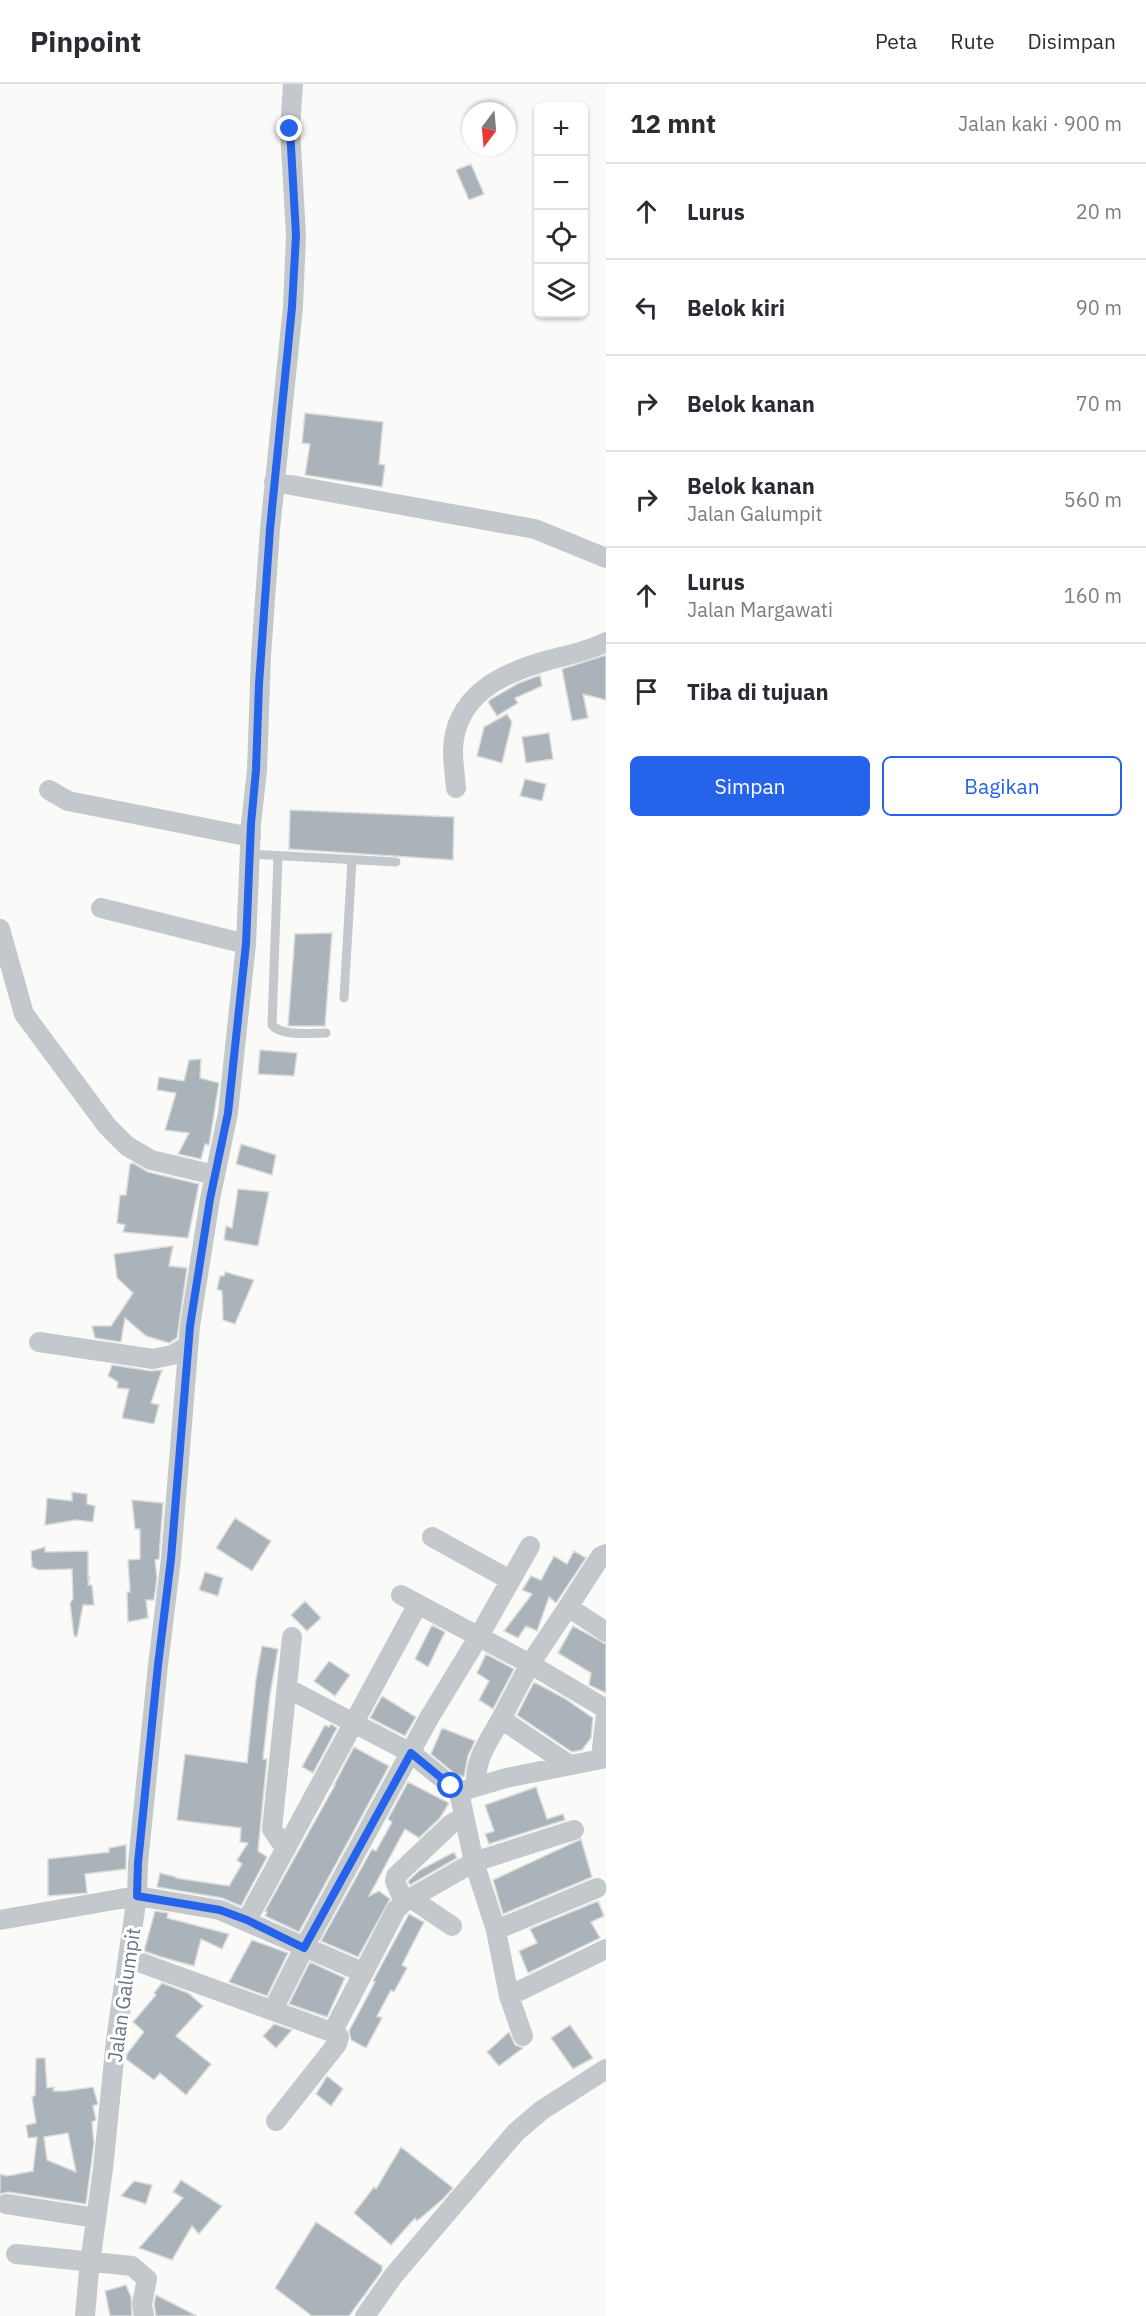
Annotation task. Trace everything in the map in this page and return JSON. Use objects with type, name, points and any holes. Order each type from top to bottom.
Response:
[{"type":"street","name":"Jalan Galumpit","points":[[85,2316],[116,2040],[137,1896],[138,1863],[171,1559],[188,1347],[204,1233],[228,1113],[246,944],[260,665],[274,482],[292,307],[296,235],[290,129],[293,84]]},
{"type":"street","points":[[274,482],[535,529],[606,558]]},
{"type":"street","points":[[456,788],[453,750],[462,713],[470,701],[499,679],[516,671],[606,642]]},
{"type":"street","points":[[49,790],[68,801],[250,845]]},
{"type":"street","points":[[101,908],[246,944]]},
{"type":"street","points":[[0,929],[7,979],[24,1014],[107,1126],[127,1146],[151,1160],[215,1175]]},
{"type":"street","points":[[39,1342],[153,1359],[172,1355],[188,1347]]},
{"type":"street","points":[[432,1537],[510,1580]]},
{"type":"street","points":[[273,2010],[304,1948],[456,1670],[480,1636],[530,1546]]},
{"type":"street","points":[[523,2036],[509,1996],[496,1930],[474,1862],[464,1817],[468,1790],[480,1756],[530,1664],[601,1556],[606,1554]]},
{"type":"street","points":[[247,1920],[354,1724],[409,1600],[480,1636],[606,1709]]},
{"type":"street","points":[[568,1607],[606,1632]]},
{"type":"street","points":[[287,1847],[272,1829],[292,1636]]},
{"type":"street","points":[[287,1688],[411,1753],[468,1790]]},
{"type":"street","points":[[468,1790],[506,1778],[603,1758],[606,1714]]},
{"type":"street","points":[[501,1719],[568,1764]]},
{"type":"street","points":[[452,1926],[408,1901],[395,1879],[451,1824],[464,1817]]},
{"type":"street","points":[[333,2031],[396,1910],[474,1862],[574,1830]]},
{"type":"street","points":[[496,1930],[597,1888]]},
{"type":"street","points":[[0,1920],[137,1896],[220,1910],[362,1972]]},
{"type":"street","points":[[509,1996],[606,1949]]},
{"type":"street","points":[[128,1958],[333,2031],[339,2036],[337,2044],[276,2121]]},
{"type":"street","points":[[365,2316],[394,2275],[516,2132],[542,2110],[606,2069]]},
{"type":"street","points":[[6,2204],[96,2217]]},
{"type":"street","points":[[16,2254],[132,2266],[147,2279],[142,2304],[144,2316]]},
{"type":"lane","points":[[250,845],[278,855],[396,862]]},
{"type":"lane","points":[[278,855],[272,1025],[277,1030],[293,1033],[326,1033]]},
{"type":"lane","points":[[344,998],[352,860]]},
{"type":"building","points":[[471,164],[484,194],[469,200],[456,170]]},
{"type":"building","points":[[305,413],[383,422],[379,464],[385,465],[382,487],[305,475],[310,444],[302,443]]},
{"type":"building","points":[[606,655],[606,700],[583,694],[588,718],[572,721],[562,669]]},
{"type":"building","points":[[540,675],[542,686],[515,698],[518,703],[497,716],[488,702],[491,699],[519,683]]},
{"type":"building","points":[[507,714],[512,722],[502,763],[477,756],[484,727]]},
{"type":"building","points":[[549,733],[553,759],[526,763],[522,737]]},
{"type":"building","points":[[525,779],[546,784],[542,801],[520,796]]},
{"type":"building","points":[[290,810],[454,817],[453,860],[289,849]]},
{"type":"building","points":[[332,933],[325,1026],[288,1026],[295,934]]},
{"type":"building","points":[[260,1050],[297,1053],[294,1076],[258,1074]]},
{"type":"building","points":[[201,1059],[200,1078],[219,1083],[209,1145],[205,1144],[201,1159],[178,1154],[189,1133],[165,1130],[176,1093],[157,1090],[159,1077],[184,1081],[189,1060]]},
{"type":"building","points":[[241,1144],[276,1155],[272,1175],[236,1164]]},
{"type":"building","points":[[133,1163],[148,1172],[199,1184],[188,1238],[123,1232],[125,1225],[117,1223],[120,1195],[126,1195],[130,1164]]},
{"type":"building","points":[[238,1189],[269,1192],[258,1246],[224,1240],[226,1226],[232,1228]]},
{"type":"building","points":[[173,1246],[169,1266],[187,1268],[177,1338],[169,1343],[146,1336],[125,1318],[121,1342],[95,1338],[92,1326],[111,1326],[133,1293],[117,1278],[114,1254]]},
{"type":"building","points":[[225,1272],[254,1280],[235,1324],[223,1320],[222,1291],[217,1289],[220,1276],[224,1276]]},
{"type":"building","points":[[112,1365],[151,1371],[162,1370],[151,1403],[159,1405],[154,1424],[122,1418],[129,1389],[117,1388],[118,1382],[108,1376]]},
{"type":"building","points":[[72,1492],[87,1494],[87,1504],[95,1506],[93,1522],[76,1520],[45,1525],[47,1498],[72,1501]]},
{"type":"building","points":[[132,1500],[163,1503],[159,1559],[155,1560],[157,1578],[154,1600],[146,1600],[148,1618],[128,1622],[127,1592],[130,1592],[128,1560],[140,1559],[140,1529],[135,1529]]},
{"type":"building","points":[[235,1518],[271,1541],[252,1571],[216,1548]]},
{"type":"building","points":[[45,1547],[45,1552],[88,1551],[88,1579],[90,1576],[88,1585],[92,1585],[94,1605],[83,1605],[77,1637],[74,1636],[70,1603],[73,1599],[72,1569],[39,1570],[32,1567],[31,1551]]},
{"type":"building","points":[[574,1551],[586,1558],[556,1603],[549,1597],[537,1631],[526,1626],[518,1638],[504,1631],[532,1594],[522,1590],[531,1576],[541,1580],[554,1556],[567,1564]]},
{"type":"building","points":[[205,1572],[223,1578],[218,1596],[199,1590]]},
{"type":"building","points":[[305,1601],[321,1618],[307,1631],[291,1615]]},
{"type":"building","points":[[432,1625],[445,1632],[428,1667],[415,1659]]},
{"type":"building","points":[[573,1626],[606,1644],[606,1693],[589,1685],[591,1673],[558,1653]]},
{"type":"building","points":[[262,1646],[278,1649],[263,1759],[267,1759],[258,1851],[267,1857],[241,1906],[222,1898],[157,1887],[160,1873],[176,1878],[229,1886],[242,1864],[237,1860],[248,1843],[240,1842],[241,1828],[177,1820],[185,1754],[247,1763]]},
{"type":"building","points":[[486,1654],[514,1669],[493,1709],[479,1700],[489,1681],[477,1673]]},
{"type":"building","points":[[329,1661],[350,1675],[335,1696],[314,1681]]},
{"type":"building","points":[[534,1682],[564,1698],[593,1718],[591,1738],[582,1750],[572,1752],[517,1715]]},
{"type":"building","points":[[382,1696],[416,1717],[405,1736],[370,1718]]},
{"type":"building","points":[[331,1724],[337,1728],[313,1773],[302,1767],[325,1725],[329,1727]]},
{"type":"building","points":[[442,1728],[475,1741],[468,1756],[464,1777],[455,1774],[431,1754]]},
{"type":"building","points":[[354,1747],[389,1766],[299,1932],[265,1916],[267,1912],[265,1911]]},
{"type":"building","points":[[408,1782],[449,1803],[440,1818],[419,1838],[405,1829],[369,1896],[379,1891],[390,1899],[358,1957],[321,1941],[372,1849],[376,1851],[392,1822],[388,1819]]},
{"type":"building","points":[[536,1787],[547,1819],[563,1814],[565,1820],[489,1844],[485,1834],[494,1831],[485,1805]]},
{"type":"building","points":[[581,1839],[592,1877],[503,1914],[493,1880]]},
{"type":"building","points":[[126,1845],[126,1869],[85,1874],[87,1893],[48,1896],[48,1859],[109,1852],[109,1848]]},
{"type":"building","points":[[454,1852],[457,1858],[410,1885],[408,1881],[420,1870]]},
{"type":"building","points":[[598,1901],[604,1916],[591,1922],[600,1938],[528,1973],[519,1951],[537,1943],[530,1929]]},
{"type":"building","points":[[155,1911],[168,1913],[167,1918],[229,1934],[222,1949],[201,1939],[194,1966],[161,1957],[144,1951]]},
{"type":"building","points":[[409,1914],[424,1922],[402,1965],[407,1968],[394,1992],[391,1990],[377,2016],[382,2018],[366,2048],[351,2040],[349,2031]]},
{"type":"building","points":[[252,1940],[288,1953],[267,1996],[229,1982]]},
{"type":"building","points":[[310,1962],[345,1978],[327,2017],[289,2004]]},
{"type":"building","points":[[162,1983],[188,1993],[203,2006],[176,2036],[211,2064],[186,2095],[160,2073],[154,2080],[126,2059],[127,2054],[144,2032],[133,2022],[156,1995],[154,1993]]},
{"type":"building","points":[[274,2024],[292,2030],[276,2048],[263,2036]]},
{"type":"building","points":[[570,2025],[593,2058],[573,2069],[551,2038]]},
{"type":"building","points":[[509,2032],[515,2045],[523,2048],[499,2066],[487,2052]]},
{"type":"building","points":[[36,2058],[45,2058],[47,2088],[54,2087],[53,2091],[65,2091],[93,2087],[98,2104],[93,2106],[96,2120],[92,2122],[94,2143],[86,2204],[8,2192],[0,2194],[0,2174],[7,2176],[33,2171],[37,2137],[28,2138],[26,2125],[36,2123],[32,2097],[35,2095]],"holes":[[[68,2133],[76,2172],[47,2160],[44,2137]]]},
{"type":"building","points":[[327,2076],[343,2089],[331,2106],[316,2094]]},
{"type":"building","points":[[401,2147],[453,2188],[417,2221],[415,2218],[391,2245],[354,2213],[374,2187],[376,2189]]},
{"type":"building","points":[[181,2180],[222,2206],[199,2234],[192,2226],[172,2260],[139,2248],[183,2198],[173,2192]]},
{"type":"building","points":[[134,2181],[152,2185],[146,2204],[121,2196]]},
{"type":"building","points":[[316,2222],[382,2266],[382,2271],[349,2316],[312,2316],[275,2288]]},
{"type":"building","points":[[126,2285],[131,2297],[132,2316],[110,2316],[105,2291]]},
{"type":"building","points":[[156,2295],[197,2316],[156,2316],[154,2304]]},
{"type":"route","points":[[290,129],[296,235],[290,338],[279,426],[259,684],[246,944],[228,1113],[210,1199],[190,1326],[171,1559],[138,1863],[137,1896],[220,1910],[247,1920],[304,1948],[411,1753],[451,1786]]}]
